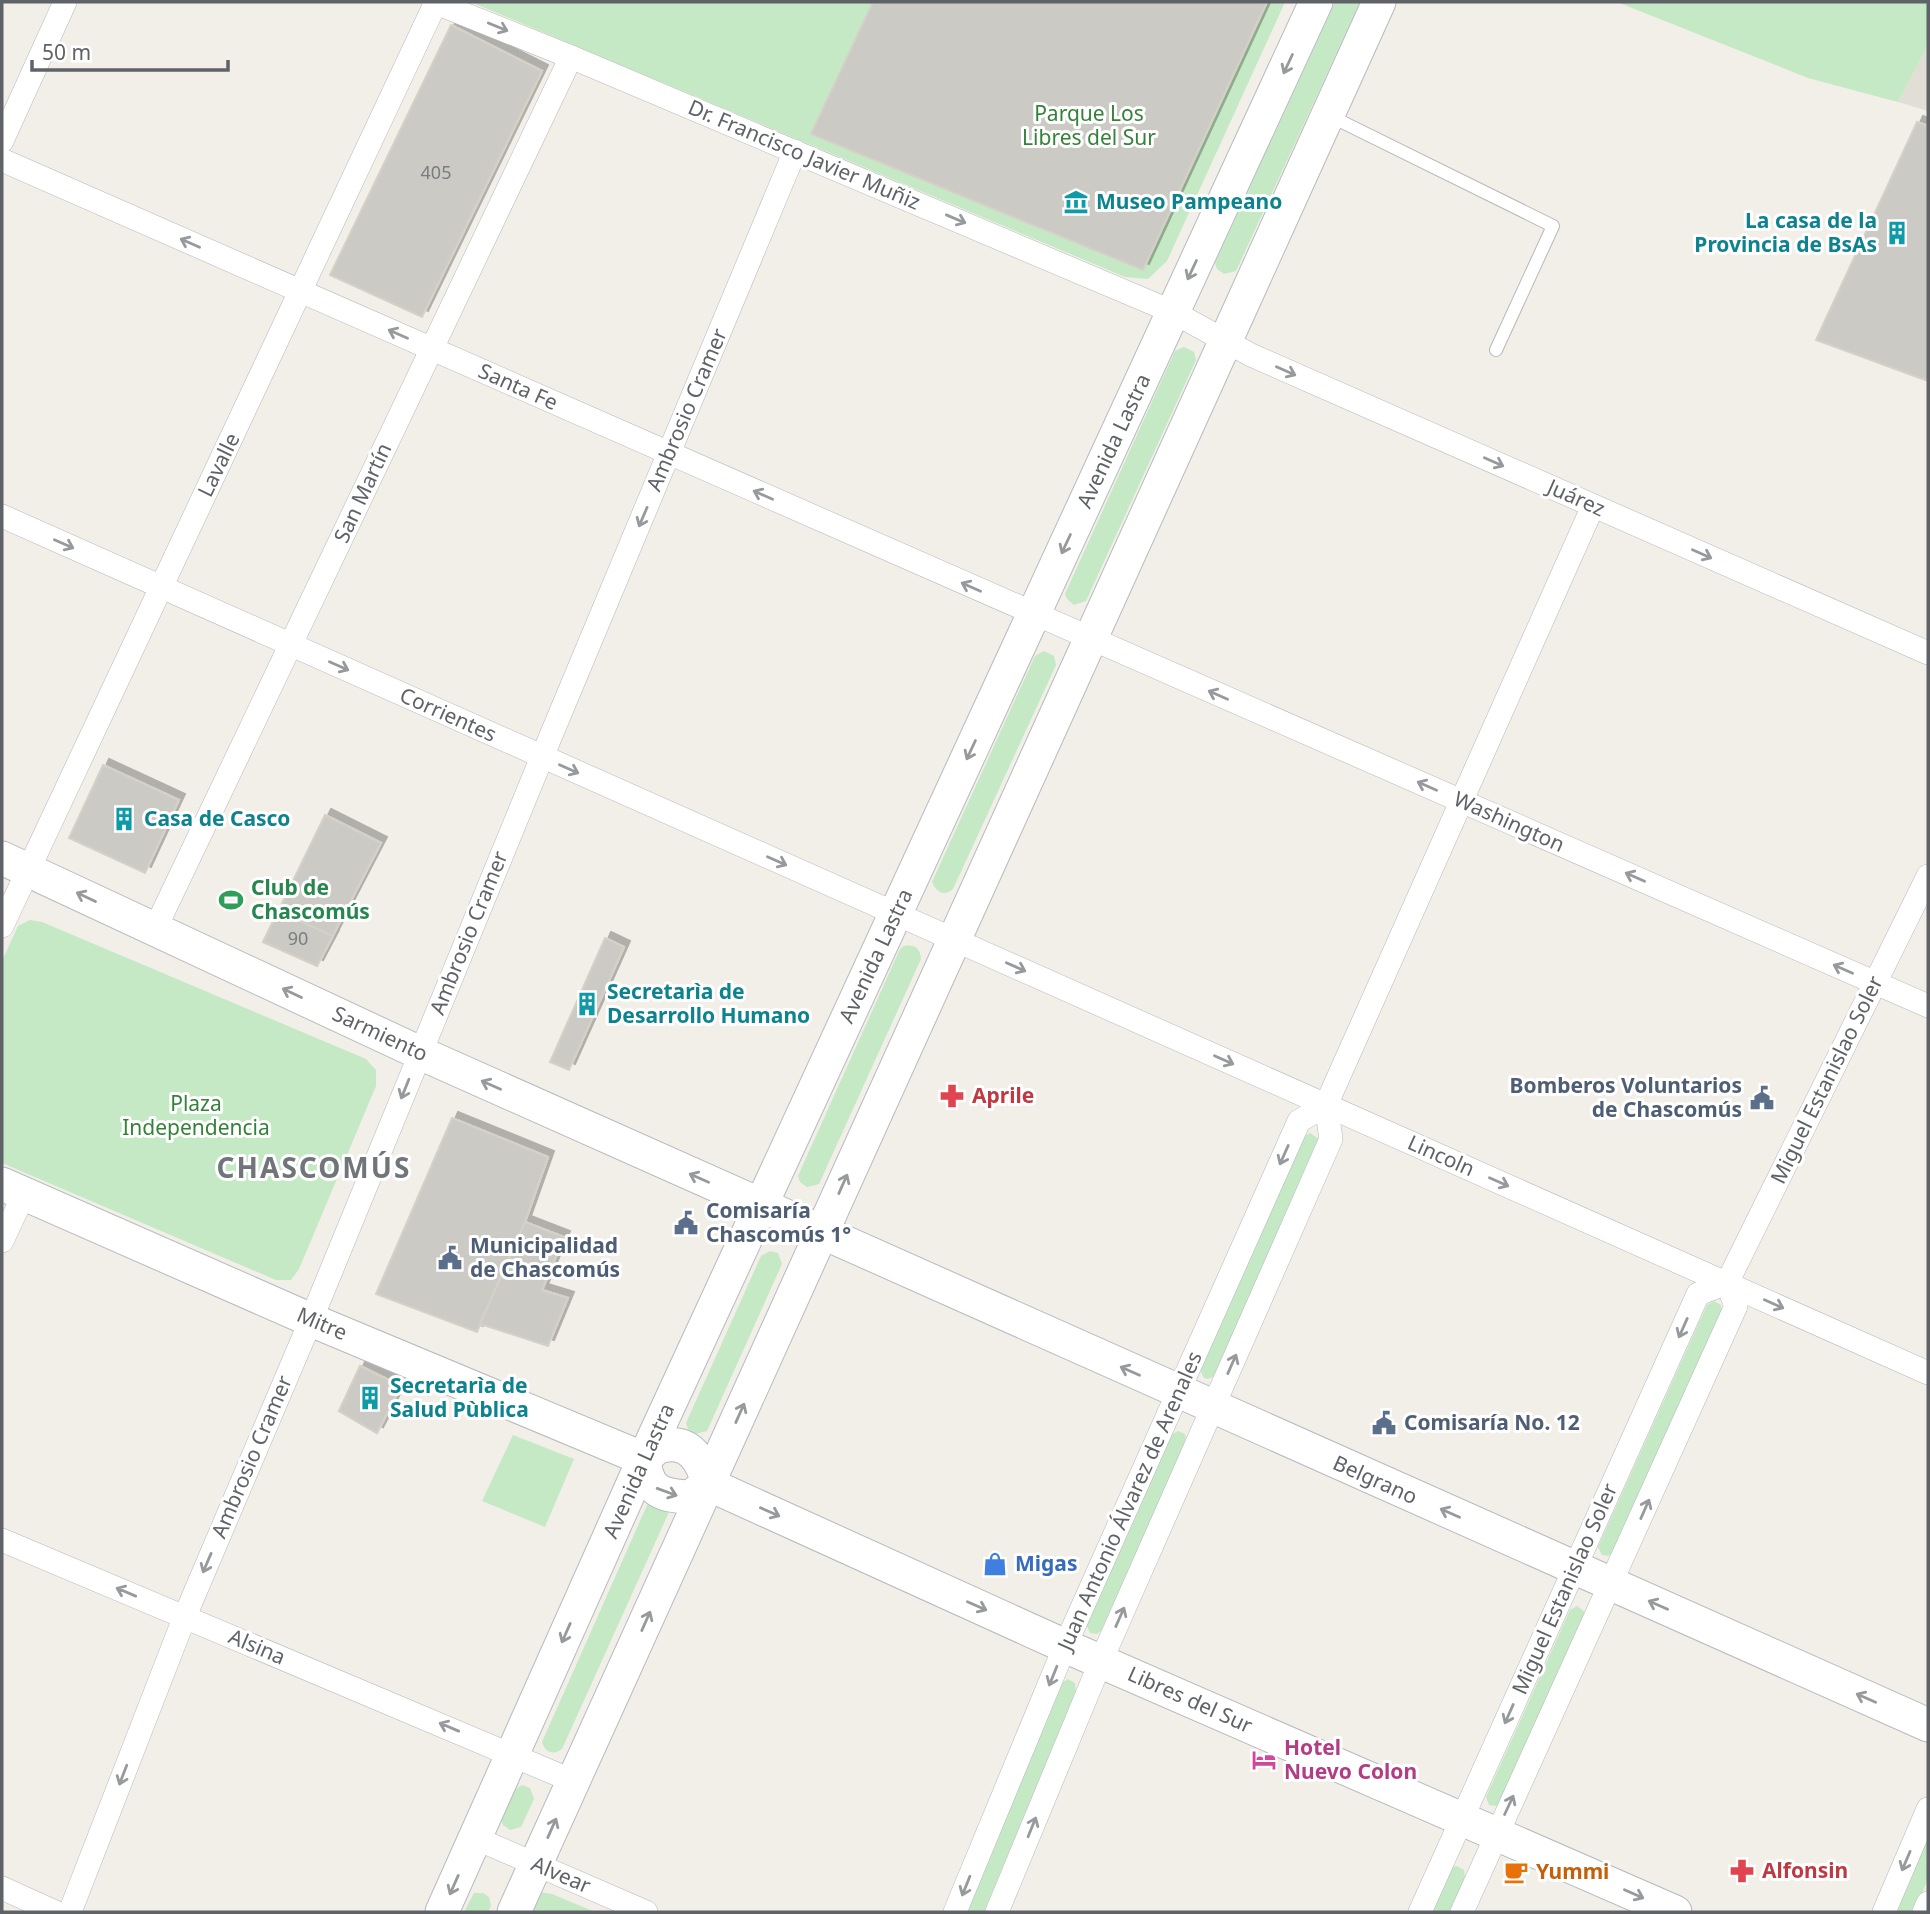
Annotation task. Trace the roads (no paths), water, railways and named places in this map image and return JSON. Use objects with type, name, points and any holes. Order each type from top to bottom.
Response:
[{"type":"main road","name":"Avenida Lastra","points":[[442,1912],[644,1458],[1316,2]]},
{"type":"main road","points":[[514,1912],[1379,2]]},
{"type":"main road","name":"Sarmiento","points":[[15,864],[420,1053],[821,1233]]},
{"type":"main road","name":"Mitre","points":[[13,1189],[311,1320],[644,1458]]},
{"type":"main road","name":"Belgrano","points":[[821,1233],[1928,1726]]},
{"type":"main road","points":[[644,1458],[646,1477],[663,1493],[690,1497],[708,1484]]},
{"type":"main road","name":"Libres del Sur","points":[[708,1484],[1065,1646],[1675,1912]]},
{"type":"street","points":[[2,141],[65,2]]},
{"type":"street","name":"Dr. Francisco Javier Muñiz","points":[[435,2],[1173,312],[1225,340]]},
{"type":"street","name":"Lavalle","points":[[2,926],[15,864],[160,587],[302,292],[435,2]]},
{"type":"street","name":"San Martín","points":[[155,929],[570,57]]},
{"type":"street","name":"Ambrosio Cramer","points":[[70,1912],[185,1616],[311,1320],[795,151]]},
{"type":"street","name":"Santa Fe","points":[[2,160],[1034,614]]},
{"type":"street","name":"Juárez","points":[[1225,340],[1251,355],[1928,653]]},
{"type":"street","points":[[1326,1105],[1593,506]]},
{"type":"street","name":"Corrientes","points":[[2,516],[954,939]]},
{"type":"street","name":"Washington","points":[[1034,614],[1928,1006]]},
{"type":"street","name":"Miguel Estanislao Soler","points":[[1420,1912],[1698,1294],[1727,1283],[1928,876]]},
{"type":"street","name":"Lincoln","points":[[954,939],[1928,1373]]},
{"type":"street","name":"Juan Antonio Álvarez de Arenales","points":[[955,1912],[1065,1646],[1299,1121],[1326,1105],[1331,1139],[1101,1661],[997,1912]]},
{"type":"street","points":[[2,1241],[13,1189]]},
{"type":"street","name":"Miguel Estanislao Soler","points":[[1462,1912],[1736,1306],[1727,1283]]},
{"type":"street","name":"Alsina","points":[[2,1539],[573,1781]]},
{"type":"street","points":[[1884,1912],[1928,1809]]},
{"type":"street","name":"Alvear","points":[[475,1838],[646,1912]]},
{"type":"street","points":[[2,1888],[55,1912]]},
{"type":"street","points":[[1924,1912],[1928,1903]]},
{"type":"lane","points":[[1327,115],[1553,226],[1496,350]]},
{"type":"place","name":"Museo Pampeano","points":[[1076,202]]},
{"type":"place","name":"La casa de la Provincia de BsAs","points":[[1897,233]]},
{"type":"place","name":"Casa de Casco","points":[[124,819]]},
{"type":"place","name":"Club de Chascomús","points":[[231,900]]},
{"type":"place","name":"Secretarìa de Desarrollo Humano","points":[[587,1004]]},
{"type":"place","name":"Aprile","points":[[952,1096]]},
{"type":"place","name":"Bomberos Voluntarios de Chascomús","points":[[1762,1098]]},
{"type":"place","name":"Comisaría Chascomús 1°","points":[[686,1223]]},
{"type":"place","name":"Municipalidad de Chascomús","points":[[450,1258]]},
{"type":"place","name":"Secretarìa de Salud Pùblica","points":[[370,1398]]},
{"type":"place","name":"Comisaría No. 12","points":[[1384,1423]]},
{"type":"place","name":"Migas","points":[[995,1564]]},
{"type":"place","name":"Hotel Nuevo Colon","points":[[1264,1760]]},
{"type":"place","name":"Alfonsin","points":[[1742,1871]]},
{"type":"place","name":"Yummi","points":[[1516,1872]]},
{"type":"district","name":"CHASCOMÚS","points":[[314,1168]]},
{"type":"park label","name":"Parque Los Libres del Sur","points":[[1089,126]]},
{"type":"park label","name":"Plaza Independencia","points":[[196,1116]]}]
